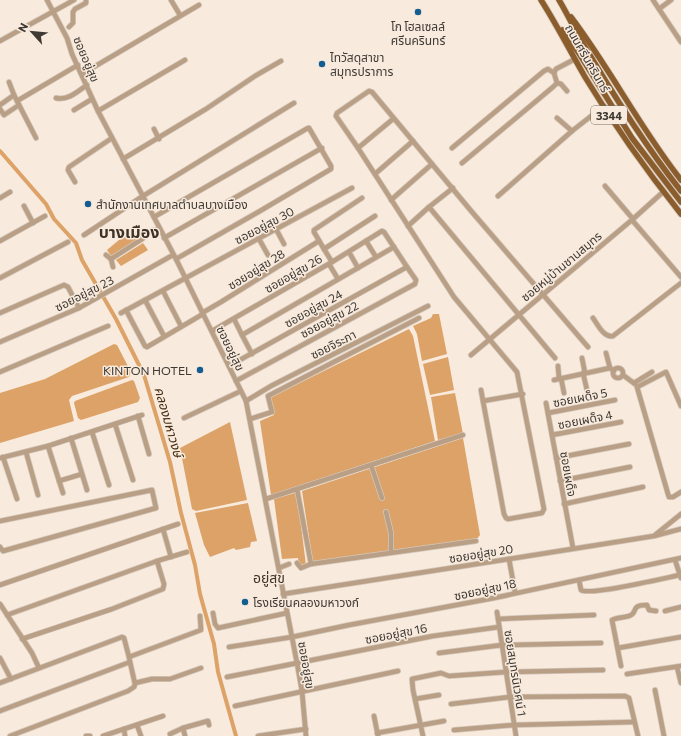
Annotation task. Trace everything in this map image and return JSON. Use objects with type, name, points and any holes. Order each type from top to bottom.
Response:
[{"type":"main road","name":"ถนนศรีนครินทร์","points":[[542,0],[575,59],[637,157],[681,214]]},
{"type":"main road","name":"ถนนศรีนครินทร์","points":[[560,1],[634,128],[681,191]]},
{"type":"main road","name":"ถนนศรีนครินทร์","points":[[560,1],[592,47],[651,140],[681,180]]},
{"type":"main road","name":"ถนนศรีนครินทร์","points":[[548,10],[580,55],[624,125],[649,161],[681,202]]},
{"type":"street","name":"ซอยอยู่สุข","points":[[47,0],[67,38],[72,54],[92,99],[203,313],[246,401],[297,663],[302,691],[306,736]]},
{"type":"street","points":[[0,41],[74,0]]},
{"type":"street","points":[[69,27],[73,24],[73,12],[75,9],[86,3],[86,0]]},
{"type":"street","points":[[171,0],[180,15]]},
{"type":"street","points":[[653,0],[679,38]]},
{"type":"street","points":[[659,9],[671,0]]},
{"type":"street","points":[[82,74],[199,5]]},
{"type":"street","points":[[679,38],[681,31]]},
{"type":"street","points":[[557,83],[555,72],[556,69],[575,59]]},
{"type":"street","points":[[98,111],[185,60]]},
{"type":"street","points":[[123,159],[159,139],[281,61]]},
{"type":"street","points":[[0,109],[4,115],[18,103],[78,65]]},
{"type":"street","points":[[452,148],[544,70],[548,69],[555,72]]},
{"type":"street","points":[[9,82],[36,138]]},
{"type":"street","points":[[557,83],[561,84],[567,90]]},
{"type":"street","points":[[462,163],[557,83]]},
{"type":"street","points":[[56,98],[62,100],[67,98],[87,85]]},
{"type":"street","points":[[481,390],[504,514],[506,518],[513,519],[542,513],[544,509],[518,372],[454,297],[336,116],[337,113],[371,92],[588,347]]},
{"type":"street","points":[[0,105],[14,95]]},
{"type":"street","points":[[74,110],[92,99]]},
{"type":"street","points":[[84,235],[143,196],[294,103]]},
{"type":"street","points":[[498,196],[572,131],[604,106]]},
{"type":"street","points":[[358,148],[393,118]]},
{"type":"street","points":[[557,118],[572,131]]},
{"type":"street","points":[[154,218],[308,128],[322,148],[164,238]]},
{"type":"street","points":[[154,129],[159,139]]},
{"type":"street","points":[[75,182],[68,170],[68,167],[112,138]]},
{"type":"street","points":[[375,174],[413,141]]},
{"type":"street","name":"ซอยอยู่สุข 23","points":[[0,342],[80,308],[266,208],[331,168],[322,148]]},
{"type":"street","points":[[391,200],[432,164]]},
{"type":"street","points":[[606,186],[681,277]]},
{"type":"street","name":"ซอยอยู่สุข 30","points":[[124,312],[352,188]]},
{"type":"street","points":[[408,226],[453,188]]},
{"type":"street","points":[[0,198],[10,192]]},
{"type":"street","name":"ซอยหมู่บ้านชานสมุทร","points":[[471,355],[663,192]]},
{"type":"street","points":[[338,279],[314,230],[362,198]]},
{"type":"street","points":[[24,206],[33,223]]},
{"type":"street","points":[[429,207],[518,316],[555,358]]},
{"type":"street","points":[[0,241],[45,216]]},
{"type":"street","points":[[324,249],[375,216]]},
{"type":"street","points":[[111,259],[142,240],[150,230],[159,229]]},
{"type":"street","points":[[276,229],[284,244]]},
{"type":"street","name":"ซอยอยู่สุข 26","points":[[212,332],[384,231],[394,247]]},
{"type":"street","points":[[259,239],[268,255]]},
{"type":"street","name":"ซอยอยู่สุข 28","points":[[124,312],[147,347],[319,241]]},
{"type":"street","points":[[366,241],[376,257]]},
{"type":"street","points":[[0,278],[68,242]]},
{"type":"street","points":[[242,335],[394,247],[406,268]]},
{"type":"street","points":[[349,252],[358,268]]},
{"type":"street","points":[[106,255],[111,259],[113,267]]},
{"type":"street","name":"ซอยอยู่สุข 24","points":[[229,366],[406,268]]},
{"type":"street","name":"ซอยอยู่สุข 22","points":[[236,381],[415,284],[416,280],[406,268]]},
{"type":"street","points":[[593,318],[606,335],[609,337],[613,336],[681,283]]},
{"type":"street","points":[[0,313],[64,285],[68,287],[80,308]]},
{"type":"street","points":[[163,290],[181,326]]},
{"type":"street","points":[[145,300],[164,336]]},
{"type":"street","name":"ซอยจิระภา","points":[[246,401],[272,386],[428,306]]},
{"type":"street","points":[[250,419],[272,412],[268,396],[419,318]]},
{"type":"street","points":[[234,319],[252,354]]},
{"type":"street","points":[[0,372],[108,326]]},
{"type":"street","points":[[606,353],[615,377],[619,378],[623,375],[636,385],[669,497],[673,497],[681,492]]},
{"type":"street","points":[[582,358],[587,390]]},
{"type":"street","points":[[558,366],[558,379],[564,393]]},
{"type":"street","points":[[558,379],[612,369]]},
{"type":"street","points":[[636,385],[652,372]]},
{"type":"street","points":[[636,385],[666,372],[681,406]]},
{"type":"street","points":[[184,418],[241,391]]},
{"type":"street","points":[[483,400],[523,394]]},
{"type":"street","name":"ซอยเผด็จ 5","points":[[548,413],[615,400]]},
{"type":"street","name":"ซอยเผด็จ","points":[[546,403],[573,548]]},
{"type":"street","points":[[17,499],[2,458],[48,446],[140,415],[149,454]]},
{"type":"street","name":"ซอยเผด็จ 4","points":[[552,435],[621,422]]},
{"type":"street","points":[[115,424],[132,480]]},
{"type":"street","points":[[92,432],[109,485]]},
{"type":"street","points":[[266,499],[463,435]]},
{"type":"street","points":[[71,438],[86,490]]},
{"type":"street","points":[[556,458],[629,444]]},
{"type":"street","points":[[48,446],[63,493]]},
{"type":"street","points":[[26,452],[38,495]]},
{"type":"street","points":[[371,465],[382,498]]},
{"type":"street","points":[[560,481],[630,467]]},
{"type":"street","points":[[59,481],[82,474]]},
{"type":"street","points":[[564,504],[643,487]]},
{"type":"street","points":[[297,489],[311,564]]},
{"type":"street","points":[[0,521],[152,490],[156,508],[3,551],[0,547]]},
{"type":"street","points":[[386,512],[391,533],[391,552]]},
{"type":"street","points":[[654,536],[664,526],[681,514]]},
{"type":"street","points":[[0,585],[178,524]]},
{"type":"street","points":[[163,529],[171,557]]},
{"type":"street","name":"ซอยอยู่สุข 20","points":[[283,594],[654,536],[681,529]]},
{"type":"street","points":[[296,564],[300,568],[311,564],[476,541]]},
{"type":"street","points":[[7,615],[157,561],[187,552]]},
{"type":"street","name":"ซอยอยู่สุข 18","points":[[229,647],[292,637],[579,580],[681,558]]},
{"type":"street","points":[[510,559],[515,592]]},
{"type":"street","points":[[579,580],[581,590],[585,592],[681,576],[675,560]]},
{"type":"street","points":[[22,639],[112,609],[163,589],[164,584],[157,561]]},
{"type":"street","points":[[279,568],[289,564]]},
{"type":"street","points":[[0,604],[39,668]]},
{"type":"street","points":[[621,666],[612,624],[613,619],[630,616],[635,607],[638,605],[647,605],[649,610],[656,611]]},
{"type":"street","points":[[665,611],[681,607]]},
{"type":"street","name":"ซอยสมุทรนิเวศน์ 1","points":[[497,612],[516,736]]},
{"type":"street","points":[[213,613],[215,624],[218,628],[287,613]]},
{"type":"street","points":[[498,619],[594,615]]},
{"type":"street","points":[[0,711],[201,630],[200,616]]},
{"type":"street","name":"ซอยอยู่สุข 16","points":[[227,677],[433,636],[499,627]]},
{"type":"street","points":[[618,648],[681,637]]},
{"type":"street","points":[[0,683],[124,638],[135,683],[134,687],[128,691],[10,736]]},
{"type":"street","points":[[439,653],[502,645],[601,643]]},
{"type":"street","points":[[0,658],[11,679]]},
{"type":"street","points":[[627,674],[679,666],[681,683]]},
{"type":"street","points":[[135,683],[152,678],[170,679],[202,668]]},
{"type":"street","points":[[423,736],[411,680],[415,678],[441,673],[449,676],[506,672],[604,670]]},
{"type":"street","points":[[235,706],[398,671]]},
{"type":"street","points":[[655,690],[664,736]]},
{"type":"street","points":[[415,699],[440,695]]},
{"type":"street","points":[[451,704],[510,697],[625,696],[629,698],[638,736]]},
{"type":"street","points":[[103,736],[163,716]]},
{"type":"street","points":[[374,716],[378,734],[444,721]]},
{"type":"street","points":[[170,734],[183,728],[208,721],[209,725]]},
{"type":"street","points":[[454,730],[514,725],[634,722]]},
{"type":"street","points":[[137,725],[141,736]]},
{"type":"street","points":[[183,728],[185,736]]},
{"type":"street","points":[[124,729],[125,736]]},
{"type":"street","points":[[258,736],[306,729]]},
{"type":"shaded area","points":[[135,231],[140,238],[111,256],[107,250],[119,240]]},
{"type":"shaded area","points":[[143,243],[148,250],[121,266],[116,260]]},
{"type":"shaded area","points":[[433,314],[439,314],[447,354],[422,361],[417,334],[413,326],[431,318]]},
{"type":"shaded area","points":[[409,329],[413,336],[435,441],[271,495],[260,421],[274,415],[269,398]]},
{"type":"shaded area","points":[[114,344],[117,345],[131,372],[129,377],[72,396],[69,400],[74,421],[0,443],[0,393],[45,379]]},
{"type":"shaded area","points":[[448,357],[454,390],[430,395],[423,364]]},
{"type":"shaded area","points":[[132,380],[134,381],[140,398],[138,402],[81,420],[78,418],[74,403],[75,401]]},
{"type":"shaded area","points":[[455,393],[463,434],[438,440],[431,397]]},
{"type":"shaded area","points":[[230,422],[247,500],[196,511],[192,509],[180,448]]},
{"type":"shaded area","points":[[463,438],[480,535],[476,540],[313,564],[302,491]]},
{"type":"shaded area","points":[[295,493],[297,494],[306,565],[299,565],[298,558],[282,559],[274,499]]},
{"type":"shaded area","points":[[248,503],[257,541],[251,542],[250,547],[236,550],[234,548],[210,557],[204,545],[195,513]]},
{"type":"waterway","name":"คลองมหาวงษ์","points":[[0,151],[46,204],[54,219],[76,243],[82,260],[116,319],[144,375],[170,462],[181,513],[195,565],[200,594],[214,644],[218,672],[236,736]]},
{"type":"place","name":"โก โฮลเซลล์ ศรีนครินทร์","points":[[418,12]]},
{"type":"place","name":"ไทวัสดุสาขา สมุทรปราการ","points":[[322,64]]},
{"type":"place","name":"สำนักงานเทศบาลตำบลบางเมือง","points":[[88,204]]},
{"type":"place","name":"KINTON HOTEL","points":[[200,370]]},
{"type":"place","name":"โรงเรียนคลองมหาวงก์","points":[[245,602]]},
{"type":"district","name":"บางเมือง","points":[[129,231]]},
{"type":"district","name":"อยู่สุข","points":[[269,577]]}]
